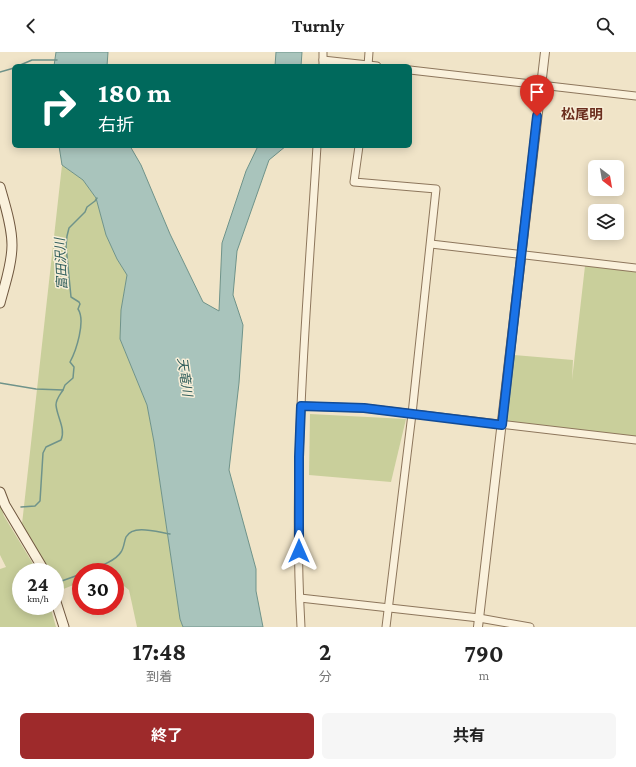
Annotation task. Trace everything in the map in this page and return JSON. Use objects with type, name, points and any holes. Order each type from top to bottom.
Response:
[{"type":"main road","points":[[0,187],[11,232],[12,244],[10,262],[0,303]]},
{"type":"main road","points":[[0,492],[5,505],[40,563]]},
{"type":"main road","points":[[60,615],[64,627]]},
{"type":"street","points":[[323,52],[323,63],[346,64]]},
{"type":"street","points":[[368,64],[370,52]]},
{"type":"street","points":[[479,623],[545,52]]},
{"type":"street","points":[[412,70],[636,96]]},
{"type":"street","points":[[301,627],[299,457],[317,148]]},
{"type":"street","points":[[359,148],[354,182],[436,189],[412,414],[386,627]]},
{"type":"street","points":[[431,244],[636,268]]},
{"type":"street","points":[[301,406],[364,408],[636,440]]},
{"type":"street","points":[[300,598],[388,608],[479,623],[530,627]]},
{"type":"green space","points":[[62,165],[83,180],[96,198],[106,235],[117,259],[127,275],[121,310],[120,339],[147,405],[154,442],[180,619],[183,627],[137,627],[129,590],[124,586],[124,563],[72,563],[72,586],[64,589],[64,563],[45,563],[22,524]]},
{"type":"green space","points":[[585,266],[636,271],[636,437],[508,422],[506,419],[514,355],[573,360],[572,380]]},
{"type":"green space","points":[[310,414],[406,419],[391,482],[309,475]]},
{"type":"green space","points":[[0,503],[4,516],[33,563],[12,563],[12,615],[53,615],[56,627],[0,627],[0,569],[6,567],[0,555]]},
{"type":"water","points":[[56,52],[108,52],[107,64],[54,64]]},
{"type":"water","points":[[276,52],[302,52],[301,64],[275,64]]},
{"type":"water","name":"天竜川","points":[[59,148],[131,148],[141,165],[170,234],[203,302],[219,311],[222,243],[246,171],[257,148],[284,148],[269,160],[237,251],[233,295],[243,325],[239,383],[229,470],[256,569],[256,591],[263,627],[183,627],[180,619],[154,442],[147,405],[120,339],[121,310],[127,275],[117,259],[106,235],[96,198],[83,180],[62,165]]},
{"type":"waterway","points":[[23,64],[32,60],[57,60]]},
{"type":"waterway","points":[[0,72],[12,69]]},
{"type":"waterway","name":"富田沢川","points":[[0,383],[36,389],[63,390],[65,385],[73,378],[74,367],[70,362],[77,344],[81,321],[78,309],[80,304],[71,297],[66,246],[67,236],[69,228],[97,198]]},
{"type":"waterway","points":[[21,507],[35,506],[40,501],[43,453],[46,447],[61,440],[62,436],[62,427],[56,403],[63,390]]},
{"type":"waterway","points":[[106,563],[118,556],[123,549],[126,537],[129,533],[146,530],[170,534]]},
{"type":"waterway","points":[[64,580],[72,577]]},
{"type":"district","name":"松尾明","points":[[582,114]]},
{"type":"route","points":[[299,551],[299,457],[301,406],[364,408],[502,425],[537,116]]}]
